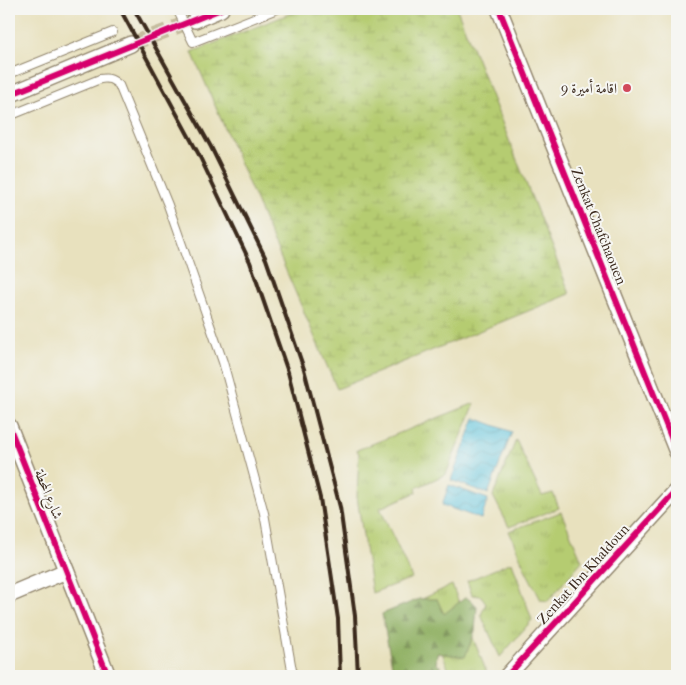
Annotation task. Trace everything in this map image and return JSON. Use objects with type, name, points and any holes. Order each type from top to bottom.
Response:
[{"type":"street","points":[[195,20],[221,9]]},
{"type":"street","name":"Zenkat Chafchaouen","points":[[498,9],[677,452]]},
{"type":"street","points":[[9,95],[131,44]]},
{"type":"street","name":"شارع المحطة","points":[[9,426],[108,676]]},
{"type":"street","name":"Zenkat Ibn Khaldoun","points":[[513,674],[677,488],[677,479]]},
{"type":"street","points":[[9,595],[66,571]]},
{"type":"lane","points":[[177,9],[193,42],[277,9]]},
{"type":"lane","points":[[9,74],[113,32]]},
{"type":"lane","points":[[9,116],[100,79],[107,78],[119,85],[168,206],[223,362],[264,513],[293,676]]},
{"type":"green space","points":[[302,9],[457,9],[570,294],[337,389],[192,52]]},
{"type":"green space","points":[[475,403],[446,474],[416,488],[417,492],[380,508],[412,578],[372,593],[357,497],[359,454],[357,450]]},
{"type":"green space","points":[[516,440],[542,496],[553,493],[559,508],[509,527],[493,496]]},
{"type":"green space","points":[[561,512],[582,561],[548,601],[541,600],[509,531]]},
{"type":"green space","points":[[512,562],[532,620],[500,657],[481,615],[486,603],[481,596],[472,595],[467,581]]},
{"type":"green space","points":[[452,585],[487,673],[485,676],[451,676],[422,599]]},
{"type":"green space","points":[[466,597],[477,606],[475,631],[465,657],[437,653],[436,664],[441,667],[435,676],[394,676],[382,614],[419,599],[437,599],[444,614]]},
{"type":"water","points":[[475,418],[512,432],[488,494],[451,480]]},
{"type":"water","points":[[449,485],[488,499],[481,519],[442,505]]},
{"type":"tunnel","points":[[131,44],[195,20]]},
{"type":"railway","points":[[120,9],[198,153],[250,262],[288,372],[320,498],[338,619],[340,676]]},
{"type":"railway","points":[[134,9],[211,147],[266,259],[304,369],[340,507],[355,616],[358,676]]},
{"type":"cycle path","points":[[9,95],[221,9]]},
{"type":"cycle path","points":[[499,9],[677,452]]},
{"type":"cycle path","points":[[9,426],[108,676]]},
{"type":"cycle path","points":[[507,676],[677,490]]},
{"type":"place","name":"اقامة أميرة 9","points":[[627,88]]}]
